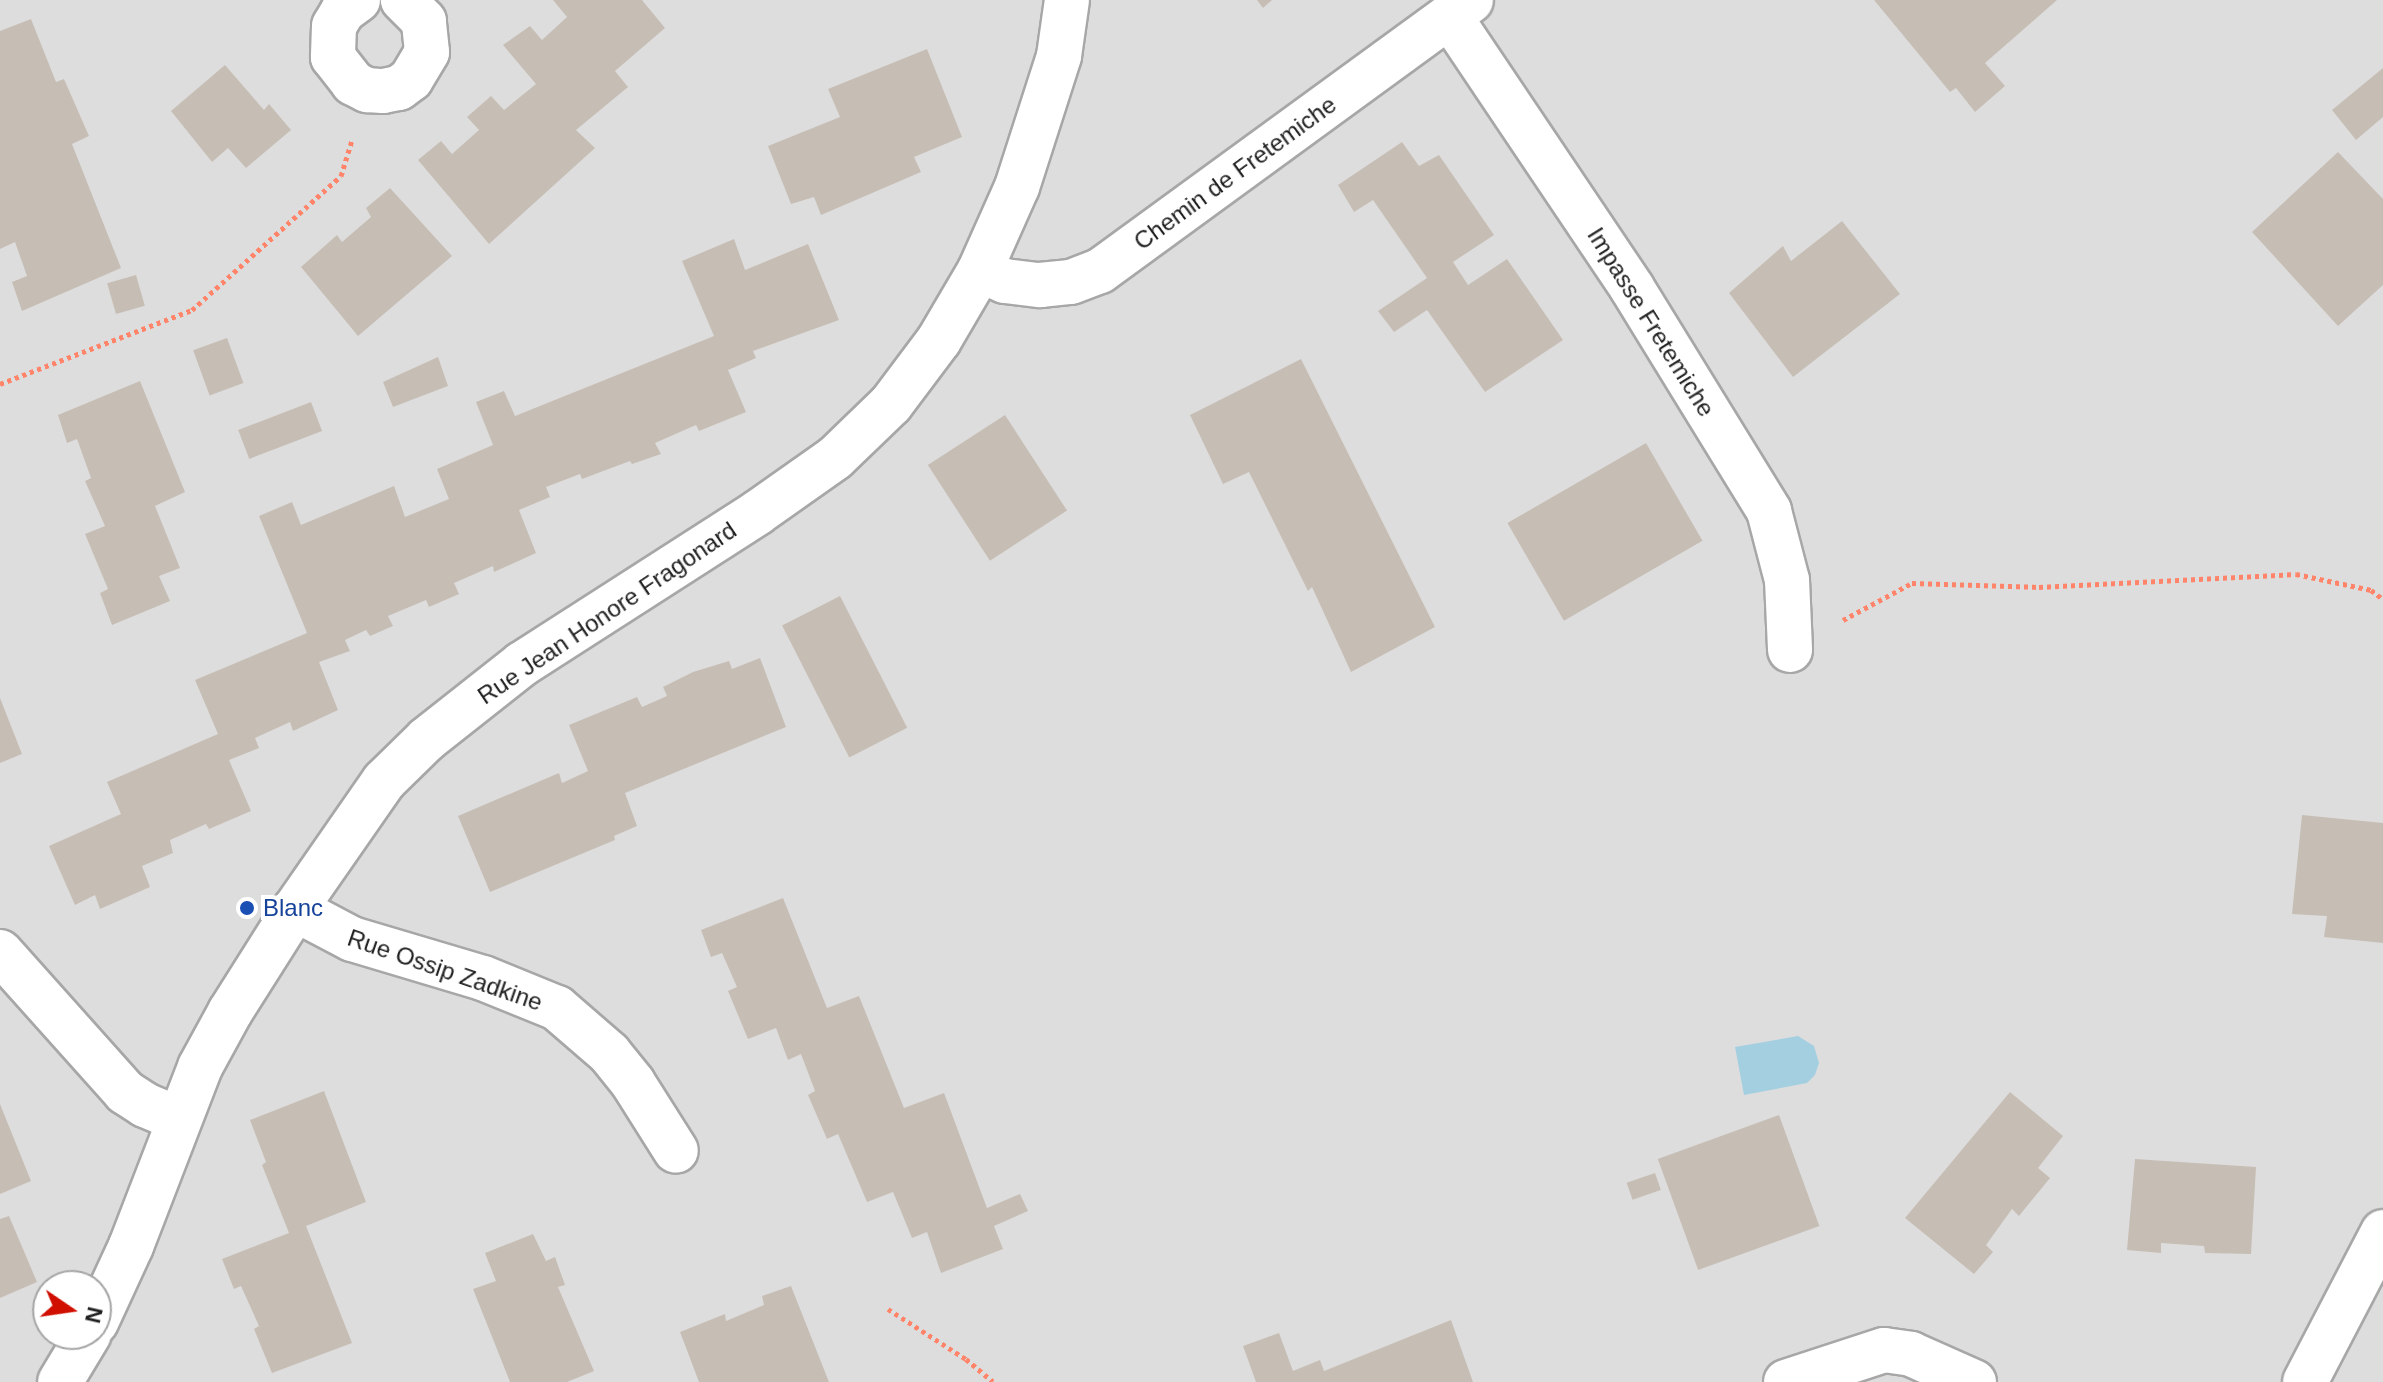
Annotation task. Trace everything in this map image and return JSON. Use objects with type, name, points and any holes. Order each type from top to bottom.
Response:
[{"type":"street","points":[[358,0],[343,11],[334,26],[333,57],[341,71],[367,90],[399,88],[422,67],[427,52],[424,21],[403,0]]},
{"type":"street","name":"Rue Jean Honore Fragonard","points":[[112,1287],[131,1246],[178,1119],[230,1012],[295,909],[384,781],[473,700],[572,630],[757,513],[835,458],[891,404],[939,340],[980,270],[1017,187],[1041,121],[1059,56],[1067,0]]},
{"type":"street","name":"Chemin de Fretemiche","points":[[980,270],[1005,281],[1040,285],[1071,282],[1100,271],[1461,8]]},
{"type":"street","name":"Impasse Fretemiche","points":[[1461,8],[1769,511],[1787,580],[1790,650]]},
{"type":"street","name":"Rue Ossip Zadkine","points":[[295,909],[352,939],[483,978],[557,1008],[609,1053],[633,1083],[676,1151]]},
{"type":"street","points":[[0,952],[125,1092],[145,1105],[178,1119]]},
{"type":"street","points":[[2305,1382],[2383,1232]]},
{"type":"street","points":[[60,1382],[79,1350]]},
{"type":"street","points":[[1786,1382],[1884,1350],[1911,1354],[1974,1382]]},
{"type":"path","points":[[0,384],[192,310],[341,176],[367,90]]},
{"type":"path","points":[[1790,650],[1912,583],[2039,587],[2296,574],[2358,586],[2383,599]]},
{"type":"path","points":[[888,1309],[966,1359],[993,1382]]},
{"type":"shaded area","points":[[0,0],[2383,0],[2383,1382],[0,1382]]},
{"type":"water","points":[[1798,1036],[1814,1046],[1819,1063],[1815,1075],[1807,1083],[1744,1095],[1735,1047]]},
{"type":"building","points":[[553,0],[642,0],[665,28],[615,71],[628,87],[576,130],[595,148],[489,244],[418,160],[441,141],[452,154],[479,130],[467,117],[491,96],[504,110],[536,84],[503,45],[530,26],[542,40],[567,17]]},
{"type":"building","points":[[1257,0],[1272,0],[1263,8]]},
{"type":"building","points":[[1874,0],[2057,0],[1985,63],[2005,86],[1975,112],[1956,88],[1950,92]]},
{"type":"building","points":[[31,19],[56,82],[64,79],[89,136],[72,144],[121,268],[22,311],[12,282],[27,276],[15,242],[0,249],[0,31]]},
{"type":"building","points":[[927,49],[962,137],[914,157],[921,172],[821,215],[814,197],[791,204],[768,146],[840,117],[828,89]]},
{"type":"building","points":[[225,65],[264,110],[269,104],[291,130],[246,168],[228,148],[212,162],[171,111]]},
{"type":"building","points":[[2383,68],[2383,117],[2356,140],[2332,110]]},
{"type":"building","points":[[1402,142],[1419,166],[1439,155],[1494,235],[1453,262],[1468,285],[1507,259],[1563,340],[1485,392],[1427,310],[1394,332],[1378,311],[1427,278],[1373,200],[1354,212],[1338,185]]},
{"type":"building","points":[[2338,152],[2383,199],[2383,285],[2338,326],[2252,232]]},
{"type":"building","points":[[390,188],[452,256],[358,336],[301,267],[337,235],[342,242],[371,217],[366,208]]},
{"type":"building","points":[[1842,221],[1900,294],[1793,377],[1729,293],[1783,246],[1791,261]]},
{"type":"building","points":[[734,239],[745,270],[808,244],[839,320],[753,351],[756,358],[728,370],[746,412],[699,431],[696,425],[655,443],[661,454],[632,464],[630,461],[582,479],[580,474],[546,487],[550,497],[519,510],[536,553],[494,572],[493,566],[454,583],[459,594],[429,607],[426,600],[388,616],[393,626],[370,636],[366,630],[345,640],[350,651],[319,662],[338,710],[293,731],[290,722],[255,738],[259,748],[229,760],[251,811],[209,829],[206,824],[170,840],[173,853],[142,866],[150,887],[100,909],[95,895],[75,905],[49,846],[121,814],[107,782],[218,734],[195,680],[307,633],[259,516],[292,502],[301,525],[394,486],[405,517],[449,499],[437,469],[493,445],[476,402],[504,391],[515,416],[714,336],[682,261]]},
{"type":"building","points":[[136,275],[145,306],[116,314],[107,283]]},
{"type":"building","points":[[227,338],[243,383],[210,395],[193,350]]},
{"type":"building","points":[[438,357],[448,386],[393,407],[383,382]]},
{"type":"building","points":[[1301,359],[1435,627],[1351,672],[1312,587],[1308,591],[1249,472],[1223,484],[1190,415]]},
{"type":"building","points":[[140,381],[185,492],[155,506],[180,568],[159,576],[170,601],[112,625],[100,593],[108,589],[85,534],[105,526],[85,481],[91,478],[77,439],[67,443],[58,415]]},
{"type":"building","points":[[311,402],[322,431],[249,459],[238,430]]},
{"type":"building","points":[[1005,415],[1067,511],[990,561],[928,465]]},
{"type":"building","points":[[1646,443],[1702,541],[1564,621],[1507,523]]},
{"type":"building","points":[[840,596],[907,728],[849,757],[782,626]]},
{"type":"building","points":[[760,658],[786,727],[625,793],[637,826],[614,836],[615,840],[490,892],[458,816],[559,773],[562,783],[588,771],[569,725],[637,697],[642,707],[667,696],[663,687],[693,672],[729,661],[732,669]]},
{"type":"building","points":[[0,698],[22,754],[0,763]]},
{"type":"building","points":[[2302,815],[2383,823],[2383,943],[2324,937],[2327,916],[2292,914]]},
{"type":"building","points":[[783,898],[827,1008],[859,996],[904,1108],[944,1093],[987,1208],[1020,1194],[1028,1211],[994,1226],[1003,1249],[941,1273],[927,1232],[912,1238],[893,1192],[867,1202],[838,1134],[827,1139],[808,1095],[815,1091],[801,1054],[788,1060],[776,1028],[748,1039],[728,991],[737,987],[722,953],[711,957],[701,930]]},
{"type":"building","points":[[324,1091],[366,1202],[306,1226],[352,1343],[272,1373],[254,1329],[259,1326],[241,1286],[234,1289],[222,1259],[289,1233],[262,1165],[266,1162],[250,1120]]},
{"type":"building","points":[[2010,1092],[2063,1136],[2038,1168],[2050,1178],[2019,1216],[2012,1209],[1986,1245],[1993,1252],[1974,1274],[1905,1218]]},
{"type":"building","points":[[0,1104],[31,1181],[0,1194]]},
{"type":"building","points":[[1779,1115],[1819,1226],[1698,1270],[1658,1159]]},
{"type":"building","points":[[2135,1159],[2256,1167],[2251,1254],[2205,1253],[2204,1246],[2161,1243],[2161,1253],[2127,1250]]},
{"type":"building","points":[[1655,1173],[1661,1190],[1632,1200],[1627,1183]]},
{"type":"building","points":[[9,1216],[32,1270],[32,1284],[0,1298],[0,1219]]},
{"type":"building","points":[[533,1234],[546,1261],[555,1257],[565,1285],[558,1287],[594,1371],[567,1382],[510,1382],[473,1289],[496,1281],[485,1253]]},
{"type":"building","points":[[791,1286],[829,1382],[699,1382],[680,1332],[725,1314],[726,1321],[764,1305],[762,1296]]},
{"type":"building","points":[[1451,1320],[1473,1382],[1256,1382],[1243,1346],[1279,1333],[1293,1371],[1320,1360],[1324,1371]]},
{"type":"place","name":"Blanc","points":[[247,908]]}]
